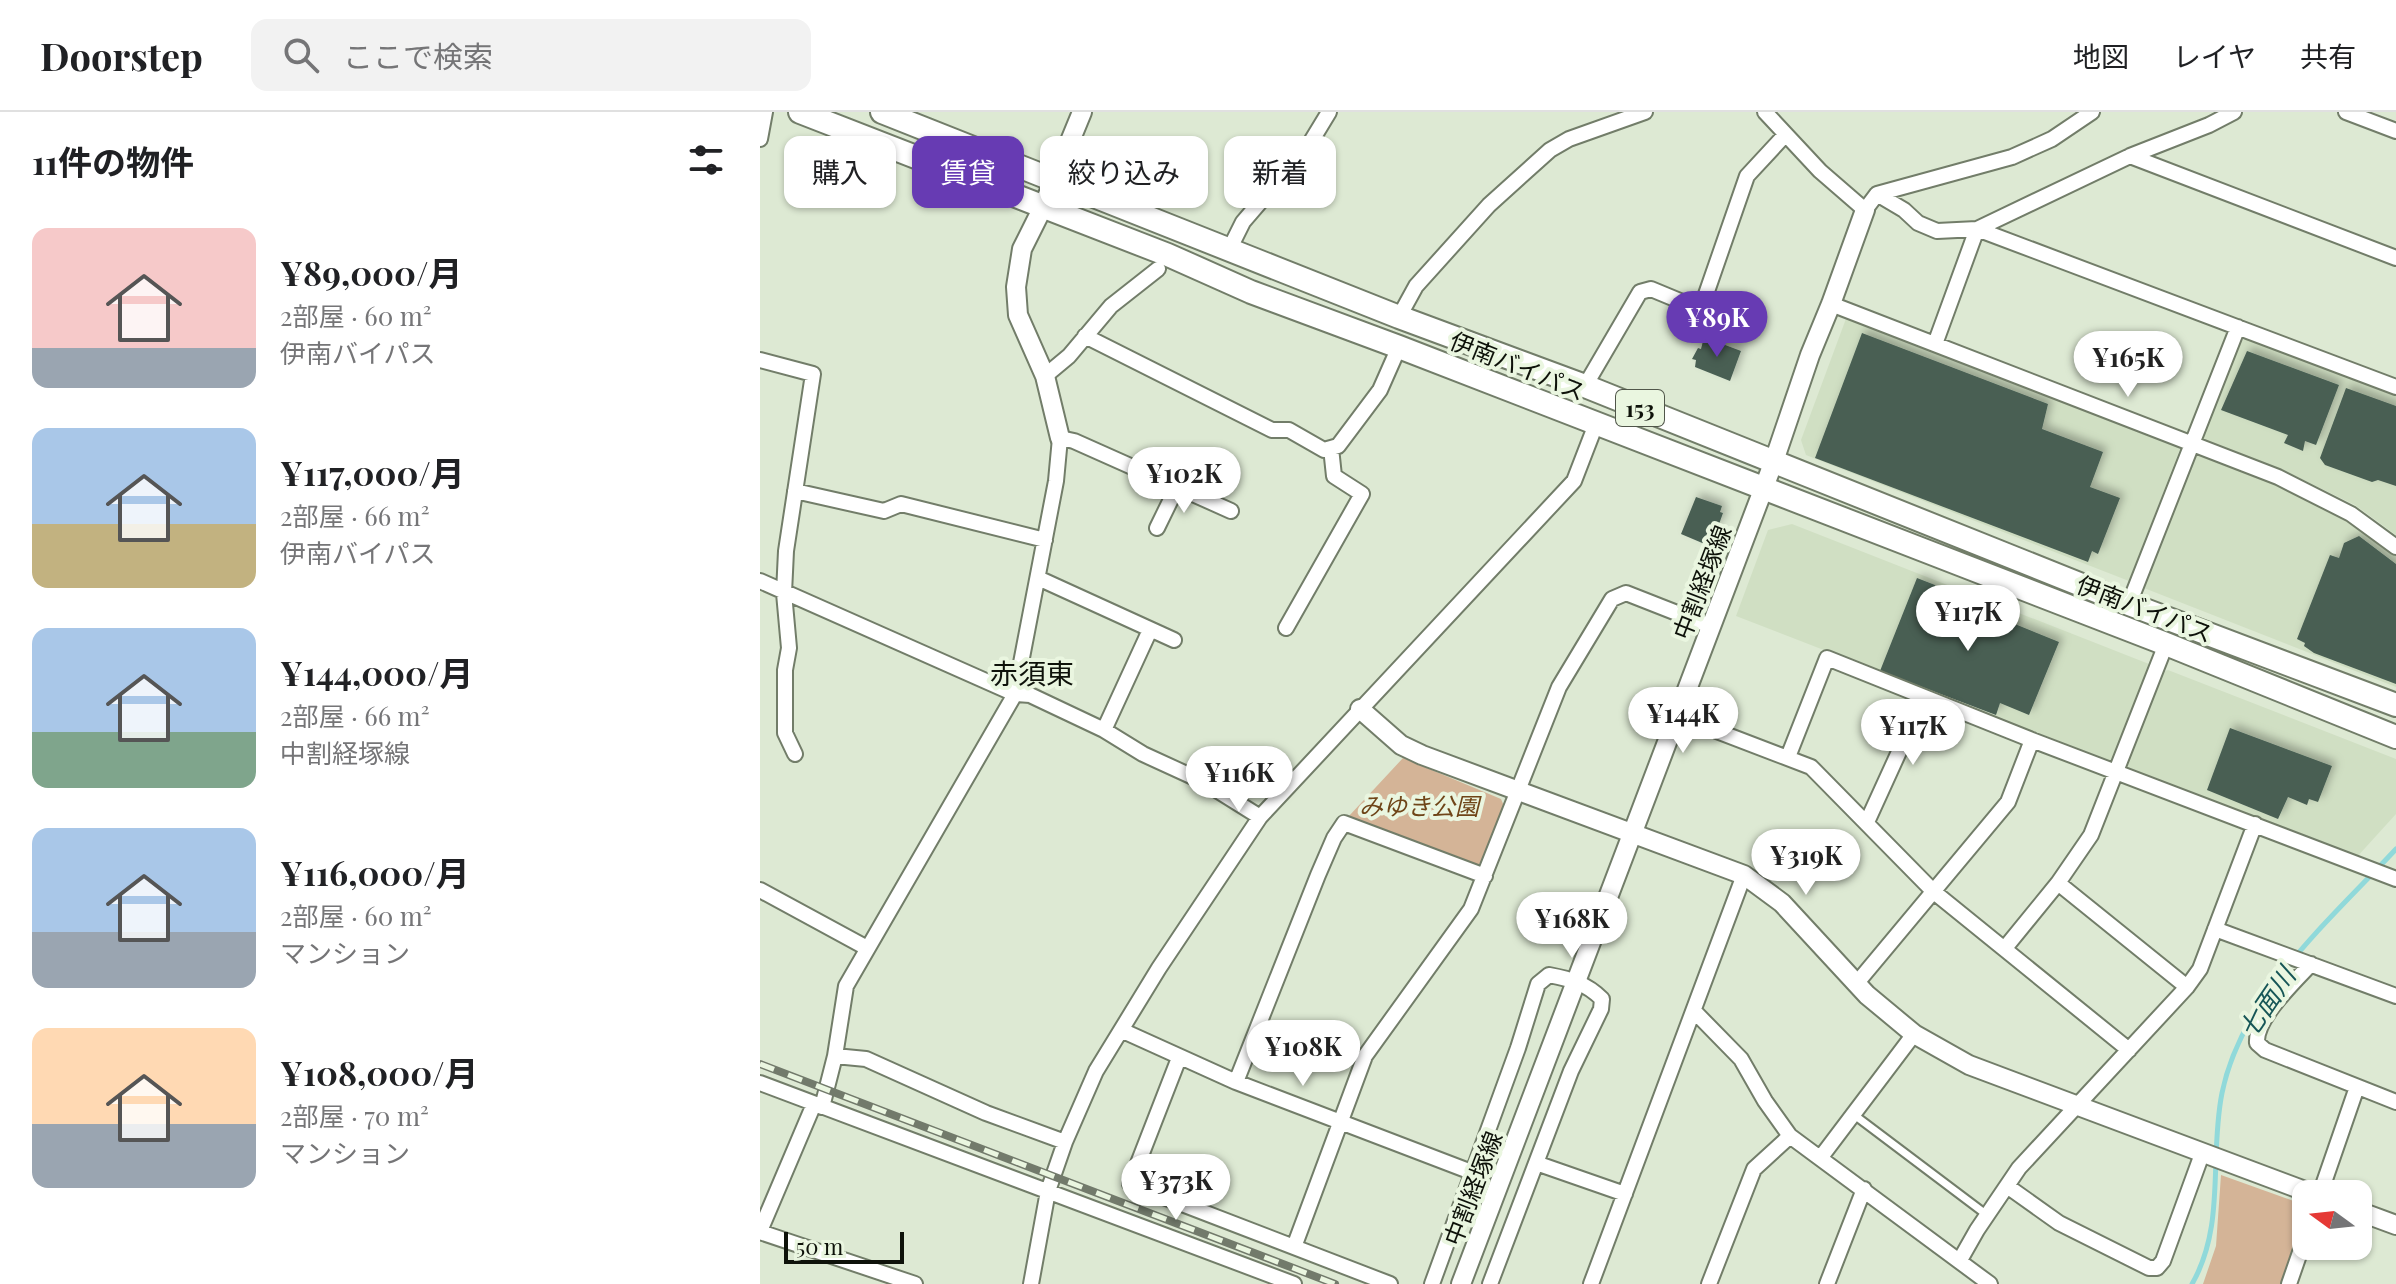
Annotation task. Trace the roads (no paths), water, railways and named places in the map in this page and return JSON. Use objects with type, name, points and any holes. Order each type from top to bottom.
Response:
[{"type":"highway","name":"伊南バイパス","points":[[800,112],[1040,206]]},
{"type":"highway","name":"伊南バイパス","points":[[882,112],[1040,174]]},
{"type":"highway","name":"伊南バイパス","points":[[1046,208],[1168,255],[1251,292],[2166,644],[2396,737]]},
{"type":"highway","name":"伊南バイパス","points":[[1125,208],[1399,317],[1585,386],[2129,604],[2396,705]]},
{"type":"street","points":[[760,139],[765,112]]},
{"type":"street","points":[[1072,136],[1082,112]]},
{"type":"street","points":[[1229,250],[1243,222],[1309,145],[1329,112]]},
{"type":"street","points":[[1399,317],[1416,286],[1489,205],[1550,150],[1569,139],[1645,112]]},
{"type":"street","points":[[1765,112],[1785,135],[1865,210],[1877,194],[2012,157],[2052,139],[2092,112]]},
{"type":"street","points":[[1877,194],[1904,210],[1918,223],[1937,231],[1977,229],[2130,156],[2234,112]]},
{"type":"street","points":[[2346,112],[2396,131]]},
{"type":"street","points":[[1585,386],[1640,292],[1651,289],[1692,306],[1704,300],[1747,176],[1785,135]]},
{"type":"street","points":[[2130,156],[2396,258]]},
{"type":"street","points":[[915,1284],[760,1231],[818,1106],[835,1056],[846,986],[1015,694],[1056,481],[1060,438],[1045,376],[1018,315],[1016,287],[1022,249],[1042,208]]},
{"type":"street","name":"中割経塚線","points":[[1461,1284],[1675,715],[1764,488],[1865,210]]},
{"type":"street","points":[[1977,229],[2396,387]]},
{"type":"street","points":[[1935,344],[1977,229]]},
{"type":"street","points":[[1045,376],[1069,356],[1111,306],[1158,269]]},
{"type":"street","points":[[1831,304],[2290,483],[2351,514],[2396,547]]},
{"type":"street","points":[[2129,604],[2238,327]]},
{"type":"street","points":[[1085,336],[1272,430],[1289,430],[1324,450],[1338,446],[1380,390],[1399,347]]},
{"type":"street","points":[[760,360],[813,374],[786,551],[784,593],[789,648],[785,670],[785,733],[795,754]]},
{"type":"street","points":[[1031,1284],[1048,1191],[1065,1142],[1096,1071],[1225,867],[1260,817],[1574,481],[1596,424]]},
{"type":"street","points":[[1060,438],[1074,441],[1231,511]]},
{"type":"street","points":[[1286,628],[1362,494],[1334,476],[1331,448]]},
{"type":"street","points":[[1157,528],[1177,487]]},
{"type":"street","points":[[795,491],[884,511],[901,504],[1045,540]]},
{"type":"street","points":[[1038,578],[1174,640]]},
{"type":"street","points":[[760,581],[1015,694],[1030,695],[1204,782],[1260,817]]},
{"type":"street","points":[[1294,1247],[1365,1056],[1471,909],[1559,687],[1612,599],[1626,593],[1710,626]]},
{"type":"street","points":[[1104,730],[1150,630]]},
{"type":"street","points":[[2005,948],[2058,883],[2091,835],[2166,644]]},
{"type":"street","points":[[1788,757],[1827,658],[2391,877]]},
{"type":"street","points":[[1867,822],[1924,697]]},
{"type":"street","points":[[1360,709],[1401,745],[1744,875],[1782,903],[1856,984],[1914,1034],[1969,1065],[2292,1186]]},
{"type":"street","points":[[1675,715],[1811,767],[1934,892],[2129,1050]]},
{"type":"street","points":[[1856,984],[2008,802],[2032,740]]},
{"type":"street","points":[[1236,1082],[1318,875],[1344,823],[1485,876]]},
{"type":"street","points":[[1960,1260],[2019,1168],[2187,987],[2200,969],[2255,824]]},
{"type":"street","points":[[1591,1284],[1744,875]]},
{"type":"street","points":[[2058,883],[2187,987]]},
{"type":"street","points":[[760,890],[867,948]]},
{"type":"street","points":[[2215,929],[2396,996]]},
{"type":"street","points":[[2308,963],[2274,1005],[2258,1031],[2257,1043],[2265,1050],[2396,1102]]},
{"type":"street","points":[[1432,1284],[1474,1173],[1538,984],[1549,975],[1577,981],[1591,988],[1602,999],[1601,1009],[1571,1071],[1490,1284]]},
{"type":"street","points":[[1694,1011],[1741,1059],[1790,1136],[1990,1284]]},
{"type":"street","points":[[1121,1030],[1236,1082],[1474,1173]]},
{"type":"street","points":[[1821,1157],[1914,1034]]},
{"type":"street","points":[[835,1056],[866,1059],[986,1113],[1065,1142]]},
{"type":"street","points":[[1179,1058],[1130,1184],[1390,1284]]},
{"type":"street","points":[[760,1083],[1294,1284]]},
{"type":"street","points":[[2325,1180],[2357,1087]]},
{"type":"street","points":[[1709,1284],[1754,1169],[1790,1136]]},
{"type":"street","points":[[2007,1186],[2059,1223],[2149,1268],[2157,1268],[2163,1261],[2205,1154]]},
{"type":"street","points":[[1536,1163],[1625,1194]]},
{"type":"street","points":[[1827,1284],[1864,1189]]},
{"type":"street","points":[[2372,1216],[2396,1225]]},
{"type":"street","points":[[2289,1284],[2297,1260]]},
{"type":"lane","points":[[1853,1114],[1987,1215]]},
{"type":"waterway","name":"七面川","points":[[2192,1284],[2203,1261],[2213,1215],[2222,1093],[2233,1057],[2248,1024],[2268,991],[2292,961],[2396,849]]},
{"type":"railway","points":[[760,1064],[1335,1284]]},
{"type":"district","name":"赤須東","points":[[1032,672]]},
{"type":"park label","name":"みゆき公園","points":[[1419,805]]}]
